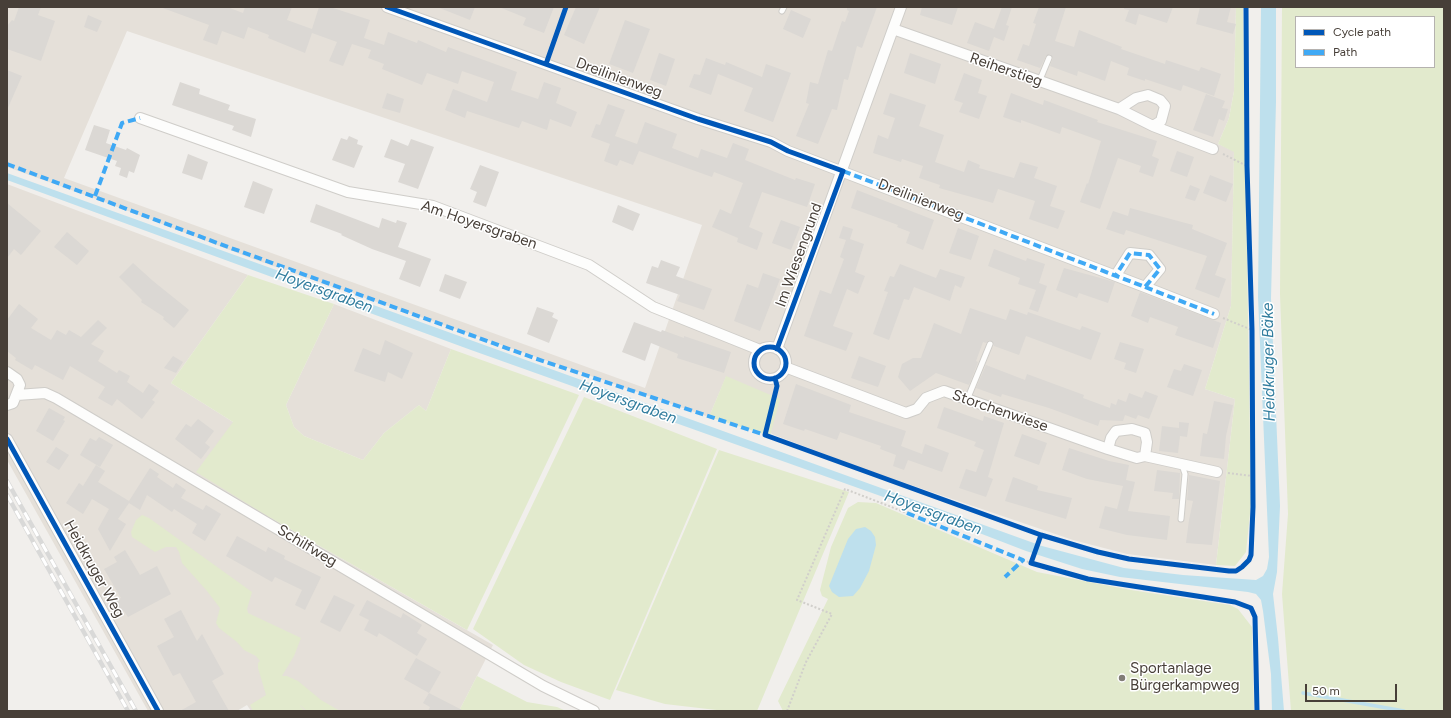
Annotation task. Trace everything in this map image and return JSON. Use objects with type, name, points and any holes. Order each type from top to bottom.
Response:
[{"type":"street","name":"Dreilinienweg","points":[[387,7],[698,119],[770,142],[788,151],[1116,275],[1145,288],[1214,314]]},
{"type":"street","name":"Im Wiesengrund","points":[[777,349],[843,171],[901,7]]},
{"type":"street","name":"Reiherstieg","points":[[892,29],[1119,109],[1153,126],[1213,149]]},
{"type":"street","points":[[1119,109],[1136,98],[1148,95],[1160,100],[1165,106],[1161,121],[1153,126]]},
{"type":"street","name":"Am Hoyersgraben","points":[[140,118],[348,192],[433,206],[447,211],[589,265],[653,307],[760,350]]},
{"type":"street","points":[[1116,275],[1130,253],[1149,254],[1160,269],[1145,288]]},
{"type":"street","points":[[769,347],[777,349],[784,355],[785,367],[782,374],[775,378],[769,379],[760,376],[754,363],[760,350],[769,347]]},
{"type":"street","name":"Storchenwiese","points":[[785,367],[906,413],[917,409],[926,398],[944,391],[1137,458],[1145,456],[1217,472]]},
{"type":"street","points":[[7,372],[17,379],[20,385],[13,403],[7,405]]},
{"type":"street","name":"Schilfweg","points":[[17,395],[45,393],[56,398],[543,686],[594,711]]},
{"type":"street","points":[[1108,449],[1111,438],[1116,431],[1132,429],[1145,433],[1147,442],[1145,456]]},
{"type":"street","name":"Heidkruger Weg","points":[[7,439],[158,711]]},
{"type":"lane","points":[[1039,82],[1049,58]]},
{"type":"lane","points":[[967,400],[990,344]]},
{"type":"lane","points":[[1181,519],[1185,474],[1182,464]]},
{"type":"path","points":[[1213,149],[1247,166]]},
{"type":"path","points":[[1214,314],[1252,330]]},
{"type":"path","points":[[1217,472],[1253,476]]},
{"type":"path","points":[[787,711],[806,662],[832,614],[797,600],[845,489],[907,513]]},
{"type":"path","points":[[1033,557],[1039,540]]},
{"type":"path","points":[[1022,560],[1031,563]]},
{"type":"shaded area","points":[[7,7],[1236,7],[1234,91],[1229,118],[1218,144],[1234,151],[1231,306],[1205,389],[1235,399],[1216,565],[1127,554],[1073,540],[861,468],[772,434],[726,377],[709,417],[253,259],[102,201],[7,167]],"holes":[[[127,31],[702,225],[645,388],[64,178]]]},
{"type":"shaded area","points":[[7,184],[248,275],[171,383],[233,422],[269,517],[493,645],[459,711],[251,711],[247,705],[237,711],[148,711],[7,460]]},
{"type":"shaded area","points":[[334,304],[451,349],[426,411],[419,405],[384,433],[363,460],[304,436],[294,427],[286,405]]},
{"type":"green space","points":[[1236,7],[1243,7],[1251,504],[1246,552],[1235,566],[1216,565],[1235,399],[1205,389],[1231,306],[1234,152],[1218,144],[1229,118],[1234,91]]},
{"type":"green space","points":[[1282,7],[1444,7],[1444,711],[1291,711],[1282,594],[1288,514],[1280,294]]},
{"type":"green space","points":[[248,275],[334,304],[286,405],[294,427],[304,436],[363,460],[384,433],[419,405],[426,411],[451,349],[579,395],[467,630],[269,517],[196,472],[233,422],[171,383]]},
{"type":"green space","points":[[726,376],[780,399],[770,436],[709,417]]},
{"type":"green space","points":[[584,397],[717,449],[610,700],[561,682],[524,665],[473,629]]},
{"type":"green space","points":[[719,450],[849,492],[757,711],[725,711],[665,704],[616,690]]},
{"type":"green space","points":[[858,502],[876,503],[1037,572],[1131,590],[1230,605],[1238,609],[1252,627],[1254,711],[783,711],[778,701],[828,599],[822,596],[820,590],[831,547],[848,508]]},
{"type":"green space","points":[[142,515],[149,518],[252,592],[247,609],[248,613],[301,638],[294,656],[282,676],[287,676],[298,681],[321,700],[340,711],[307,711],[299,704],[305,711],[253,711],[250,705],[266,695],[258,668],[258,663],[260,661],[256,656],[244,650],[237,642],[219,628],[216,623],[220,608],[182,563],[176,547],[166,547],[155,552],[132,537],[131,532],[136,520]]},
{"type":"green space","points":[[477,676],[527,702],[557,707],[566,711],[459,711]]},
{"type":"water","points":[[1261,7],[1276,7],[1276,102],[1271,298],[1280,506],[1277,572],[1273,594],[1284,711],[1272,711],[1271,674],[1263,611],[1261,600],[1256,594],[1120,577],[1082,569],[1026,551],[917,509],[471,350],[7,180],[7,173],[1042,546],[1124,568],[1183,575],[1256,580],[1263,576],[1267,569],[1269,557],[1258,297]]},
{"type":"water","points":[[865,527],[871,531],[875,537],[876,545],[869,571],[860,588],[853,596],[839,597],[832,592],[829,586],[848,539],[856,529]]},
{"type":"building","points":[[19,7],[41,7],[38,15],[55,21],[41,61],[7,49],[7,26],[12,20],[14,21]]},
{"type":"building","points":[[160,7],[227,7],[243,13],[245,7],[292,7],[287,20],[312,29],[319,7],[330,7],[370,20],[364,38],[384,45],[388,32],[417,43],[418,40],[446,52],[448,47],[517,72],[511,90],[538,99],[544,82],[561,88],[556,103],[577,112],[571,127],[550,119],[547,130],[522,121],[519,128],[467,111],[465,118],[445,110],[453,89],[487,102],[494,82],[462,71],[458,84],[427,73],[422,85],[382,69],[384,64],[368,58],[371,50],[352,44],[343,66],[329,61],[337,42],[312,33],[305,53],[268,38],[269,35],[248,27],[244,39],[222,31],[217,45],[203,40],[209,25]]},
{"type":"building","points":[[437,7],[475,7],[470,20]]},
{"type":"building","points":[[499,7],[554,7],[544,33],[523,25],[526,18]]},
{"type":"building","points":[[576,7],[600,7],[584,44],[564,35]]},
{"type":"building","points":[[847,7],[877,7],[862,48],[857,46],[848,80],[844,79],[837,110],[832,109],[818,144],[796,136],[809,104],[806,103],[810,82],[818,84],[828,50],[832,51],[842,21],[845,22],[849,11],[847,10]]},
{"type":"building","points":[[922,7],[958,7],[952,25],[920,15]]},
{"type":"building","points":[[1002,7],[1012,7],[1006,25],[1009,26],[1004,41],[994,37],[989,51],[967,43],[975,22],[994,29]]},
{"type":"building","points":[[1039,7],[1066,7],[1055,41],[1074,47],[1079,30],[1122,47],[1121,49],[1165,64],[1166,60],[1199,71],[1201,67],[1221,74],[1214,96],[1183,85],[1181,91],[1145,79],[1145,81],[1127,75],[1129,68],[1111,61],[1105,81],[1078,71],[1077,76],[1050,66],[1053,58],[1050,54],[1046,56],[1040,68],[1017,60],[1023,44],[1029,46],[1036,24],[1033,23]]},
{"type":"building","points":[[1124,7],[1173,7],[1167,23],[1139,14],[1136,25],[1125,21],[1129,10],[1124,9]]},
{"type":"building","points":[[1200,7],[1231,7],[1227,22],[1236,24],[1233,34],[1196,24]]},
{"type":"building","points":[[791,10],[811,19],[803,38],[783,29]]},
{"type":"building","points":[[88,15],[102,21],[97,32],[84,27]]},
{"type":"building","points":[[625,20],[650,29],[633,73],[609,64]]},
{"type":"building","points":[[659,53],[675,59],[666,86],[650,80]]},
{"type":"building","points":[[910,53],[941,64],[935,84],[904,73]]},
{"type":"building","points":[[706,58],[725,65],[726,62],[762,77],[766,64],[791,73],[773,122],[744,111],[753,88],[718,74],[711,95],[689,87],[694,74],[700,75]]},
{"type":"building","points":[[7,70],[22,76],[7,110]]},
{"type":"building","points":[[964,73],[982,80],[978,93],[987,96],[979,119],[959,112],[963,103],[954,100]]},
{"type":"building","points":[[180,82],[200,89],[199,94],[230,105],[228,110],[256,119],[251,137],[232,130],[234,126],[172,105]]},
{"type":"building","points":[[387,93],[404,99],[400,113],[382,108]]},
{"type":"building","points":[[890,93],[926,105],[919,126],[944,135],[935,162],[964,172],[968,160],[980,165],[979,168],[1014,178],[1020,162],[1038,167],[1034,178],[1057,186],[1050,206],[1065,211],[1058,229],[1029,219],[1035,201],[998,189],[993,203],[939,188],[940,185],[919,178],[923,166],[902,159],[901,162],[873,153],[878,135],[888,139],[895,118],[883,114]]},
{"type":"building","points":[[1011,93],[1043,105],[1044,100],[1098,120],[1097,122],[1157,141],[1152,156],[1159,159],[1153,177],[1139,172],[1141,166],[1118,158],[1100,209],[1080,202],[1087,183],[1088,184],[1101,141],[1062,127],[1060,134],[1021,120],[1021,123],[1003,117]]},
{"type":"building","points":[[1206,94],[1225,101],[1222,108],[1228,109],[1224,121],[1219,119],[1213,137],[1193,130]]},
{"type":"building","points":[[608,104],[625,110],[615,136],[637,144],[645,122],[677,134],[672,148],[698,158],[701,149],[727,158],[733,143],[749,149],[745,160],[795,180],[796,178],[815,184],[807,207],[762,192],[749,227],[763,233],[757,250],[737,242],[738,238],[712,227],[720,209],[731,214],[743,183],[714,172],[712,177],[639,151],[633,165],[620,160],[617,166],[604,161],[610,144],[591,137],[596,124],[600,125]]},
{"type":"building","points":[[94,125],[110,130],[106,143],[126,150],[127,148],[140,155],[134,173],[129,171],[127,178],[119,175],[121,168],[115,166],[117,161],[85,150]]},
{"type":"building","points":[[349,136],[358,140],[357,144],[363,146],[354,168],[332,160],[341,138],[347,140]]},
{"type":"building","points":[[391,139],[408,146],[411,139],[434,147],[418,189],[398,182],[405,164],[384,157]]},
{"type":"building","points":[[1177,151],[1194,157],[1187,177],[1170,171]]},
{"type":"building","points":[[188,154],[208,162],[202,180],[182,173]]},
{"type":"building","points":[[480,165],[499,172],[486,207],[473,202],[477,192],[470,189]]},
{"type":"building","points":[[1210,175],[1233,184],[1226,202],[1203,193]]},
{"type":"building","points":[[253,181],[273,189],[264,214],[244,207]]},
{"type":"building","points":[[1190,185],[1200,189],[1195,201],[1185,198]]},
{"type":"building","points":[[857,190],[934,220],[923,250],[906,243],[910,232],[897,227],[898,225],[851,208]]},
{"type":"building","points":[[7,203],[41,231],[21,255],[14,249],[7,258]]},
{"type":"building","points":[[316,204],[379,228],[382,218],[396,223],[397,220],[407,223],[398,247],[431,259],[420,287],[399,279],[406,261],[372,249],[341,235],[342,234],[310,222]]},
{"type":"building","points":[[618,205],[640,214],[633,231],[612,222]]},
{"type":"building","points":[[1130,208],[1193,225],[1192,229],[1227,243],[1215,275],[1226,279],[1219,298],[1195,289],[1207,256],[1126,230],[1124,235],[1106,229],[1113,211],[1128,216]]},
{"type":"building","points":[[781,220],[800,227],[791,250],[772,243]]},
{"type":"building","points":[[843,226],[853,229],[850,239],[864,244],[855,272],[865,276],[858,294],[847,289],[833,326],[853,333],[846,351],[804,336],[820,290],[831,294],[844,259],[840,257],[846,240],[839,238]]},
{"type":"building","points":[[958,228],[979,236],[971,260],[949,253]]},
{"type":"building","points":[[67,232],[89,251],[77,265],[54,247]]},
{"type":"building","points":[[994,249],[1026,261],[1027,258],[1045,264],[1039,283],[1047,286],[1038,312],[1029,309],[1036,290],[1018,284],[1020,278],[988,266]]},
{"type":"building","points":[[661,260],[680,267],[676,276],[712,289],[704,310],[677,301],[680,295],[646,283],[652,266],[658,268]]},
{"type":"building","points":[[133,263],[189,310],[174,328],[163,319],[164,317],[141,302],[142,300],[119,277]]},
{"type":"building","points":[[900,264],[936,278],[940,269],[965,277],[961,288],[955,285],[950,301],[914,287],[909,300],[904,299],[889,340],[873,334],[888,292],[884,291],[890,276],[894,277]]},
{"type":"building","points":[[1064,268],[1115,282],[1108,303],[1079,293],[1077,298],[1056,290]]},
{"type":"building","points":[[763,273],[780,279],[760,331],[734,321],[747,284],[758,288]]},
{"type":"building","points":[[445,274],[467,282],[460,299],[439,291]]},
{"type":"building","points":[[1140,292],[1221,323],[1213,348],[1175,335],[1178,327],[1150,317],[1148,323],[1131,316]]},
{"type":"building","points":[[19,304],[38,319],[31,328],[51,340],[57,330],[66,335],[69,330],[81,337],[98,320],[107,328],[91,344],[104,351],[98,361],[117,373],[119,370],[130,376],[127,382],[143,393],[149,384],[159,391],[152,400],[155,402],[142,419],[117,399],[112,406],[98,398],[105,387],[70,366],[63,380],[35,365],[32,370],[15,360],[16,358],[7,351],[7,320]]},
{"type":"building","points":[[537,307],[554,313],[552,317],[558,320],[549,343],[527,334]]},
{"type":"building","points":[[970,308],[1006,320],[1010,309],[1027,315],[1028,312],[1080,330],[1082,326],[1101,333],[1091,360],[1026,336],[1019,355],[994,346],[993,342],[989,340],[986,343],[983,342],[976,361],[978,362],[969,385],[936,373],[910,391],[898,377],[902,364],[913,358],[921,358],[934,323],[961,334]]},
{"type":"building","points":[[634,322],[661,332],[662,330],[684,338],[684,336],[731,352],[724,373],[677,358],[678,354],[651,343],[645,361],[622,352]]},
{"type":"building","points":[[385,340],[413,353],[402,379],[388,372],[385,382],[354,371],[363,348],[380,355]]},
{"type":"building","points":[[1120,342],[1144,349],[1136,373],[1124,369],[1126,363],[1114,359]]},
{"type":"building","points":[[173,356],[183,362],[176,373],[164,368]]},
{"type":"building","points":[[859,356],[886,366],[878,387],[851,378]]},
{"type":"building","points":[[1184,364],[1202,370],[1193,396],[1167,387],[1174,369],[1181,371]]},
{"type":"building","points":[[986,365],[1025,380],[1027,374],[1084,395],[1083,398],[1110,408],[1111,403],[1116,405],[1118,399],[1126,402],[1129,393],[1142,398],[1145,391],[1158,396],[1149,419],[1138,415],[1136,419],[1125,415],[1123,421],[1100,420],[1098,426],[1049,408],[1002,394],[1001,397],[976,388]]},
{"type":"building","points":[[796,384],[851,405],[849,412],[906,431],[901,446],[922,454],[925,444],[949,453],[942,472],[908,460],[904,470],[893,466],[896,455],[880,449],[881,446],[840,432],[837,440],[805,429],[804,431],[783,424]]},
{"type":"building","points":[[1214,401],[1233,405],[1226,436],[1224,459],[1200,456],[1203,433],[1207,434]]},
{"type":"building","points":[[944,407],[983,421],[984,416],[1004,423],[988,477],[993,479],[986,497],[959,488],[966,469],[976,472],[984,450],[974,446],[976,442],[937,428]]},
{"type":"building","points":[[49,408],[65,417],[63,420],[65,421],[53,441],[36,431]]},
{"type":"building","points":[[198,419],[214,431],[205,443],[210,447],[201,459],[175,439],[186,424],[191,427]]},
{"type":"building","points":[[1179,422],[1189,423],[1187,437],[1180,436],[1178,453],[1159,451],[1162,426],[1179,428]]},
{"type":"building","points":[[1022,434],[1047,443],[1039,465],[1014,456]]},
{"type":"building","points":[[99,437],[113,445],[100,467],[80,455],[90,438],[96,441]]},
{"type":"building","points":[[56,447],[69,455],[59,470],[46,462]]},
{"type":"building","points":[[1069,448],[1109,461],[1129,465],[1126,480],[1135,482],[1128,511],[1170,516],[1167,540],[1127,535],[1099,528],[1105,506],[1117,509],[1123,486],[1087,479],[1062,470]]},
{"type":"building","points":[[96,465],[105,471],[98,482],[129,501],[150,468],[159,474],[157,477],[173,488],[176,483],[186,490],[181,498],[203,510],[206,505],[221,514],[205,541],[192,533],[197,524],[174,509],[172,512],[147,495],[140,510],[129,503],[118,519],[126,524],[110,551],[98,529],[109,509],[92,499],[83,514],[66,503],[79,483],[83,486]]},
{"type":"building","points":[[1157,470],[1180,473],[1179,499],[1172,499],[1173,493],[1154,491]]},
{"type":"building","points":[[1189,475],[1220,481],[1212,545],[1186,543],[1193,501],[1187,500]]},
{"type":"building","points":[[1013,477],[1038,486],[1037,490],[1072,498],[1066,519],[1005,501]]},
{"type":"building","points":[[237,536],[266,552],[268,547],[285,556],[284,559],[321,577],[305,610],[295,605],[302,590],[275,577],[272,582],[226,556]]},
{"type":"building","points":[[125,550],[140,575],[157,566],[171,594],[128,617],[124,611],[121,612],[115,601],[121,598],[104,569],[117,562],[114,557]]},
{"type":"building","points":[[334,595],[355,605],[340,632],[320,622]]},
{"type":"building","points":[[367,600],[401,618],[403,613],[422,625],[417,633],[427,639],[417,656],[379,633],[377,637],[364,630],[369,620],[359,615]]},
{"type":"building","points":[[181,610],[197,641],[202,634],[224,674],[212,681],[229,711],[180,711],[196,702],[180,673],[173,676],[157,646],[174,637],[164,619]]},
{"type":"building","points":[[416,658],[441,672],[429,693],[404,679]]},
{"type":"building","points":[[429,693],[464,711],[428,711],[430,707],[423,703]]},
{"type":"waterway","points":[[1303,693],[1404,711]]},
{"type":"railway","points":[[7,481],[136,711]]},
{"type":"railway","points":[[7,495],[128,711]]},
{"type":"marked path","points":[[95,196],[122,123],[140,118]]},
{"type":"marked path","points":[[7,164],[220,244],[534,358],[765,435]]},
{"type":"marked path","points":[[843,171],[1145,287],[1160,269],[1149,255],[1130,253],[1116,275]]},
{"type":"marked path","points":[[1145,287],[1214,314]]},
{"type":"marked path","points":[[907,513],[1023,560],[1005,577]]},
{"type":"cycle path","points":[[387,7],[698,119],[771,142],[788,151],[843,171],[777,349]]},
{"type":"cycle path","points":[[546,64],[566,7]]},
{"type":"cycle path","points":[[775,378],[777,386],[765,435],[1041,535],[1098,552],[1129,559],[1229,571],[1236,571],[1242,567],[1249,560],[1251,555],[1253,507],[1252,330],[1247,166],[1246,7]]},
{"type":"cycle path","points":[[767,347],[773,347],[783,354],[786,363],[785,369],[779,376],[773,379],[767,379],[757,372],[754,366],[754,360],[761,350],[767,347]]},
{"type":"cycle path","points":[[7,439],[158,711]]},
{"type":"cycle path","points":[[1041,535],[1031,563],[1088,579],[1235,602],[1251,608],[1255,617],[1257,711]]},
{"type":"place","name":"Sportanlage Bürgerkampweg","points":[[1122,678]]},
{"type":"water label","name":"Hoyersgraben","points":[[324,291]]},
{"type":"water label","name":"Heidkruger Bäke","points":[[1269,362]]},
{"type":"water label","name":"Hoyersgraben","points":[[628,402]]},
{"type":"water label","name":"Hoyersgraben","points":[[933,513]]}]
